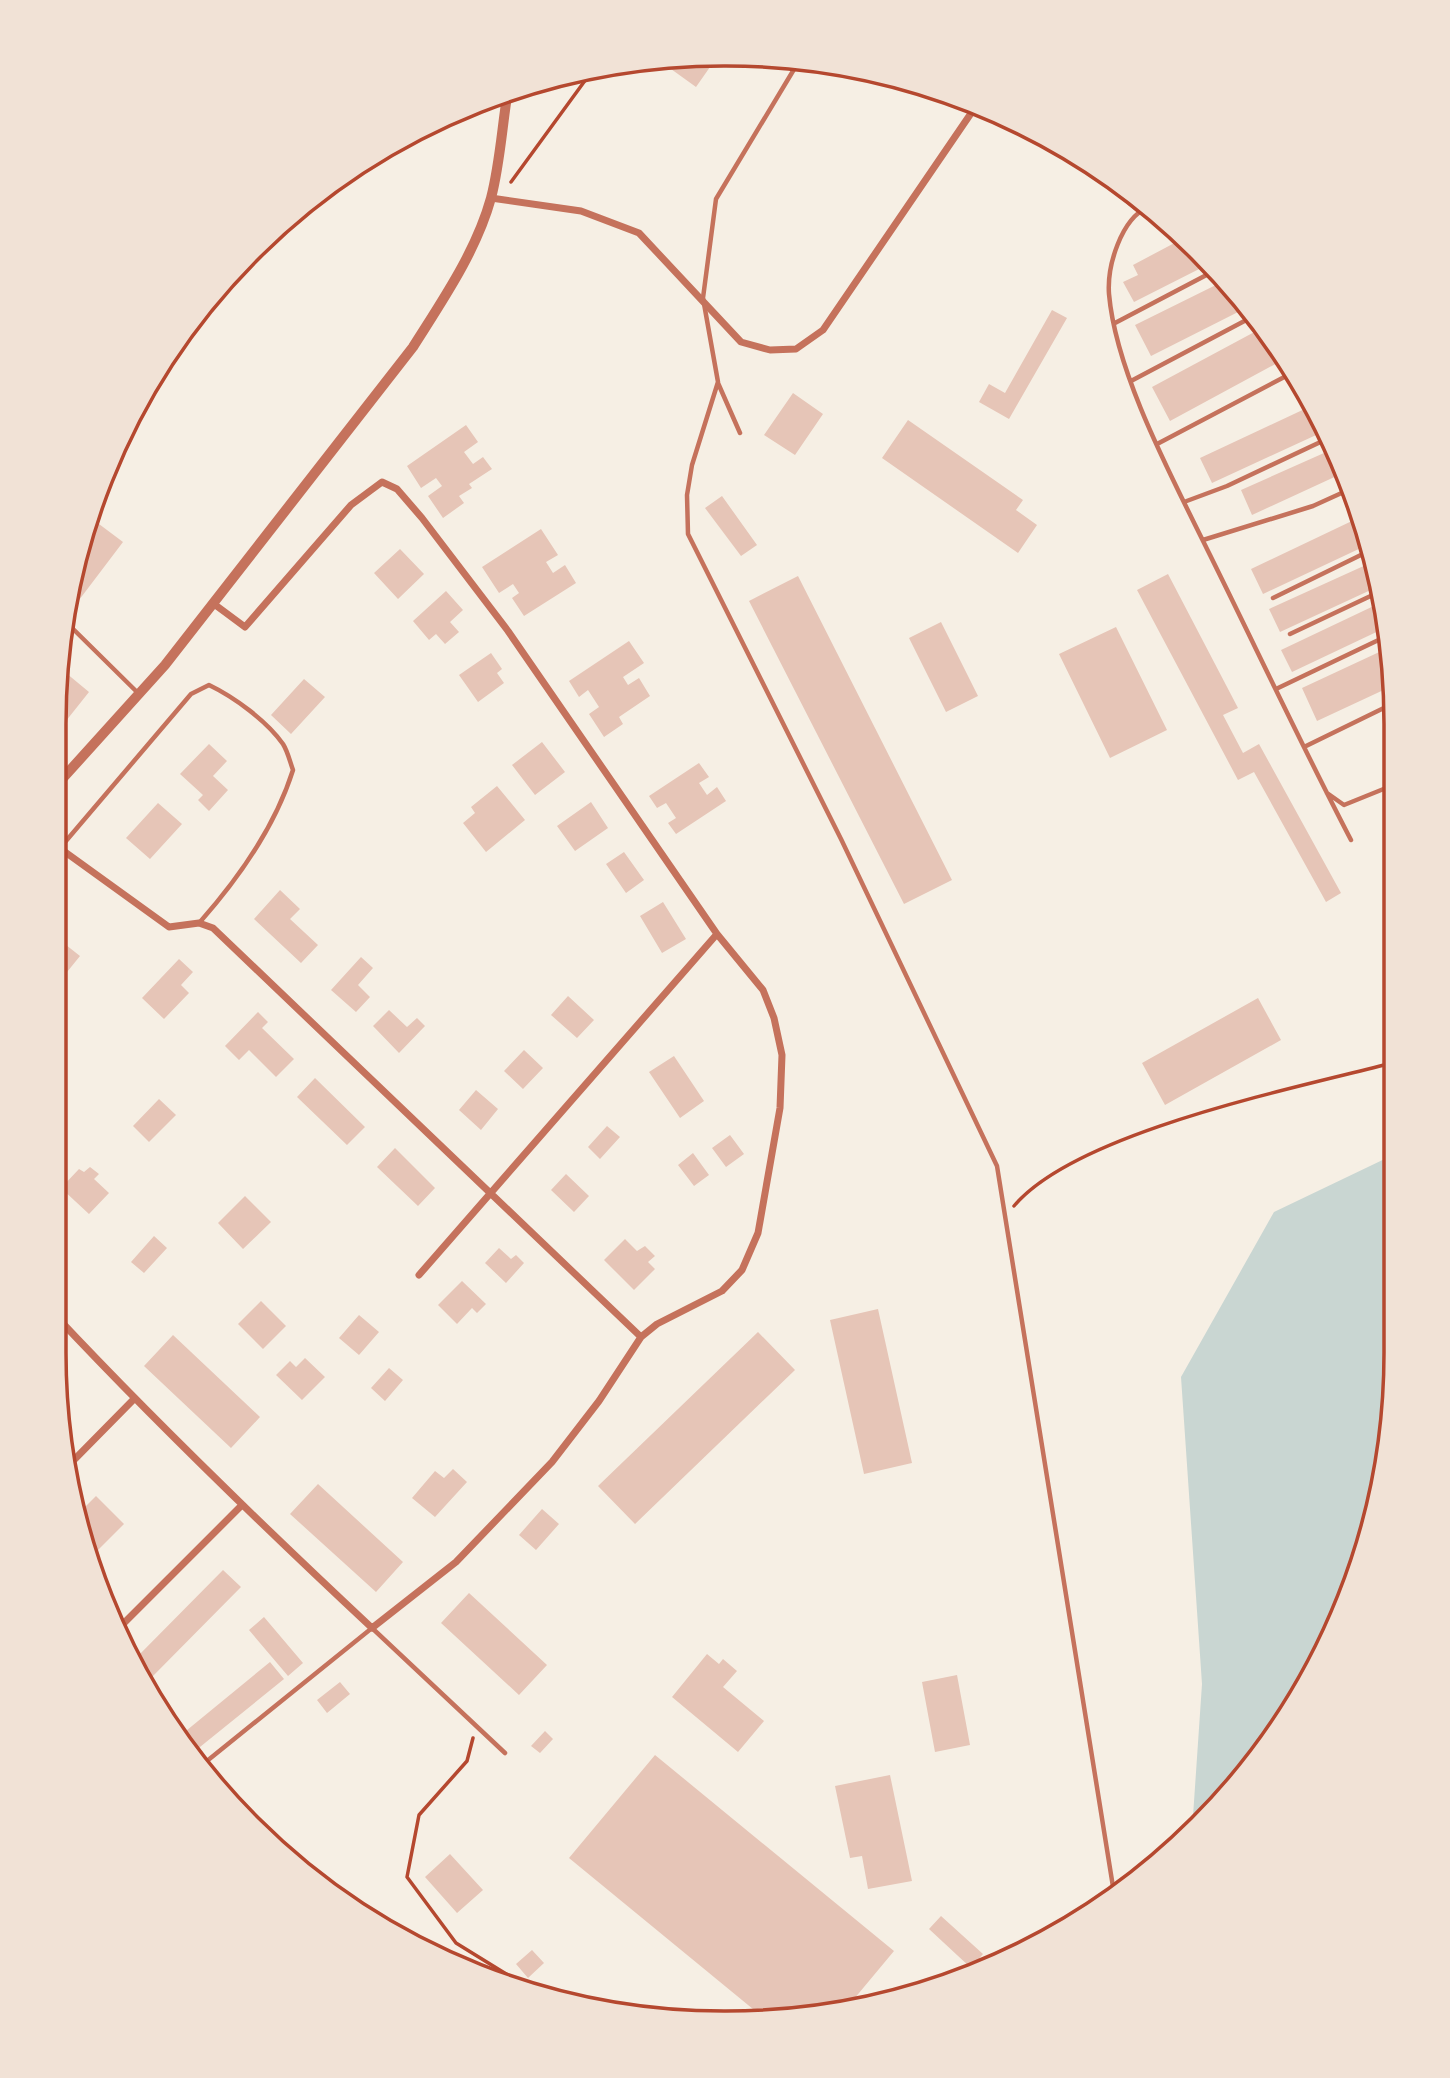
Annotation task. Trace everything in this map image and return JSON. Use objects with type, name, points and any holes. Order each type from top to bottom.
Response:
[{"type":"street","points":[[66,775],[140,694],[214,604],[413,347],[472,245],[491,198],[506,104]]},
{"type":"street","points":[[491,198],[581,211],[639,233],[703,298],[741,342],[770,350],[796,349],[823,330],[970,114]]},
{"type":"street","points":[[66,1327],[241,1506],[372,1628],[456,1562],[552,1462],[599,1401],[641,1337],[657,1324],[722,1291],[742,1270],[758,1233],[780,1108],[782,1055],[774,1018],[763,990],[717,934],[508,631],[397,489],[382,482],[351,505],[245,627],[214,604]]},
{"type":"street","points":[[66,853],[169,927],[199,923],[213,928],[641,1337]]},
{"type":"street","points":[[419,1275],[717,934]]},
{"type":"street","points":[[75,1459],[134,1399]]},
{"type":"street","points":[[125,1622],[241,1506]]},
{"type":"lane","points":[[740,433],[718,382],[703,298],[716,198],[793,70]]},
{"type":"lane","points":[[1138,213],[1124,232],[1110,268],[1109,293],[1131,381],[1184,502],[1351,840]]},
{"type":"lane","points":[[1115,323],[1206,275]]},
{"type":"lane","points":[[1131,381],[1245,321]]},
{"type":"lane","points":[[1159,443],[1284,377]]},
{"type":"lane","points":[[718,382],[692,465],[687,495],[688,534],[841,839],[997,1166],[1113,1885]]},
{"type":"lane","points":[[1184,502],[1227,486],[1320,442]]},
{"type":"lane","points":[[1203,540],[1313,506],[1341,493]]},
{"type":"lane","points":[[1273,597],[1361,555]]},
{"type":"lane","points":[[1290,634],[1371,596]]},
{"type":"lane","points":[[74,629],[140,694]]},
{"type":"lane","points":[[1276,689],[1378,641]]},
{"type":"lane","points":[[66,836],[191,694],[209,685],[223,692],[272,731],[284,746],[293,770],[288,787],[249,858],[231,887],[199,923]]},
{"type":"lane","points":[[1304,747],[1383,708]]},
{"type":"lane","points":[[1326,792],[1344,805],[1384,789]]},
{"type":"lane","points":[[208,1760],[372,1628],[505,1753]]},
{"type":"path","points":[[513,180],[584,82]]},
{"type":"path","points":[[1005,1216],[1029,1188],[1101,1148],[1245,1101],[1384,1065]]},
{"type":"path","points":[[477,1726],[467,1761],[419,1815],[407,1877],[456,1943],[507,1975]]},
{"type":"shaded area","points":[[1384,1159],[1384,1353],[1378,1439],[1371,1481],[1349,1565],[1316,1644],[1273,1719],[1193,1817],[1202,1684],[1181,1377],[1274,1212]]},
{"type":"building","points":[[710,67],[696,87],[671,69]]},
{"type":"building","points":[[1174,243],[1200,269],[1134,302],[1123,282],[1138,275],[1133,265]]},
{"type":"building","points":[[1215,285],[1237,312],[1151,356],[1135,325]]},
{"type":"building","points":[[1052,310],[1067,318],[1009,419],[979,402],[989,384],[1005,393]]},
{"type":"building","points":[[1253,333],[1276,364],[1170,421],[1152,387]]},
{"type":"building","points":[[793,393],[823,414],[795,455],[764,435]]},
{"type":"building","points":[[1303,410],[1316,435],[1212,483],[1200,458]]},
{"type":"building","points":[[908,420],[1023,500],[1016,510],[1037,525],[1018,553],[882,458]]},
{"type":"building","points":[[466,425],[478,442],[464,452],[473,464],[483,457],[492,469],[469,484],[472,488],[459,496],[464,503],[443,518],[428,496],[442,486],[436,478],[421,488],[407,466]]},
{"type":"building","points":[[1324,453],[1335,477],[1252,515],[1241,490]]},
{"type":"building","points":[[722,496],[757,545],[741,556],[705,508]]},
{"type":"building","points":[[1351,521],[1359,549],[1263,594],[1251,569]]},
{"type":"building","points":[[98,523],[123,542],[78,601]]},
{"type":"building","points":[[541,529],[558,555],[546,562],[553,573],[565,565],[576,583],[524,616],[512,598],[519,593],[513,584],[499,593],[482,567]]},
{"type":"building","points":[[400,549],[424,574],[398,599],[374,573]]},
{"type":"building","points":[[1364,566],[1369,591],[1280,632],[1269,609]]},
{"type":"building","points":[[1168,574],[1238,708],[1223,715],[1243,753],[1259,744],[1341,893],[1326,902],[1254,772],[1238,780],[1137,590]]},
{"type":"building","points":[[798,576],[952,880],[904,904],[749,601]]},
{"type":"building","points":[[446,591],[463,610],[450,622],[459,632],[445,644],[436,634],[429,640],[413,621]]},
{"type":"building","points":[[1373,607],[1377,632],[1292,672],[1281,650]]},
{"type":"building","points":[[941,622],[978,696],[946,712],[909,638]]},
{"type":"building","points":[[1116,627],[1167,730],[1110,758],[1059,654]]},
{"type":"building","points":[[629,641],[644,663],[623,677],[628,685],[639,678],[650,696],[619,717],[623,724],[604,737],[589,714],[599,707],[588,690],[579,697],[569,681]]},
{"type":"building","points":[[1379,652],[1382,691],[1317,721],[1302,688]]},
{"type":"building","points":[[491,653],[502,669],[497,673],[504,683],[478,702],[459,675]]},
{"type":"building","points":[[69,675],[89,692],[66,721]]},
{"type":"building","points":[[304,679],[325,697],[291,734],[271,715]]},
{"type":"building","points":[[542,742],[565,772],[535,795],[512,765]]},
{"type":"building","points":[[209,744],[227,761],[213,776],[228,790],[209,811],[198,800],[203,795],[180,774]]},
{"type":"building","points":[[699,763],[709,777],[699,783],[707,795],[717,787],[726,801],[676,834],[668,823],[676,818],[666,803],[657,808],[649,796]]},
{"type":"building","points":[[497,786],[525,820],[486,852],[463,823],[475,813],[471,807]]},
{"type":"building","points":[[591,802],[608,828],[575,851],[557,826]]},
{"type":"building","points":[[158,803],[182,824],[150,859],[126,838]]},
{"type":"building","points":[[624,852],[644,880],[626,893],[606,864]]},
{"type":"building","points":[[280,890],[300,909],[290,919],[318,945],[301,963],[254,919]]},
{"type":"building","points":[[663,902],[686,939],[662,953],[640,916]]},
{"type":"building","points":[[66,945],[80,956],[66,973]]},
{"type":"building","points":[[361,957],[373,968],[358,985],[370,997],[356,1012],[331,990]]},
{"type":"building","points":[[179,959],[193,972],[181,985],[189,993],[164,1019],[142,998]]},
{"type":"building","points":[[568,996],[594,1020],[577,1038],[551,1015]]},
{"type":"building","points":[[1258,998],[1281,1040],[1165,1105],[1142,1063]]},
{"type":"building","points":[[389,1010],[407,1027],[417,1018],[425,1026],[399,1053],[373,1026]]},
{"type":"building","points":[[258,1012],[268,1022],[262,1028],[294,1059],[276,1077],[249,1050],[239,1060],[225,1046]]},
{"type":"building","points":[[524,1050],[543,1068],[523,1089],[504,1071]]},
{"type":"building","points":[[674,1056],[704,1101],[680,1118],[649,1072]]},
{"type":"building","points":[[315,1078],[365,1127],[347,1145],[297,1097]]},
{"type":"building","points":[[476,1090],[498,1109],[481,1130],[459,1110]]},
{"type":"building","points":[[159,1099],[176,1115],[149,1142],[133,1126]]},
{"type":"building","points":[[607,1126],[620,1137],[600,1159],[588,1147]]},
{"type":"building","points":[[730,1135],[744,1154],[726,1167],[712,1148]]},
{"type":"building","points":[[395,1148],[435,1188],[418,1206],[377,1167]]},
{"type":"building","points":[[693,1153],[709,1175],[694,1186],[678,1165]]},
{"type":"building","points":[[90,1167],[99,1174],[94,1179],[109,1193],[89,1214],[66,1193],[66,1183],[79,1169],[84,1172]]},
{"type":"building","points":[[566,1174],[589,1196],[574,1212],[551,1190]]},
{"type":"building","points":[[245,1196],[271,1222],[243,1249],[218,1223]]},
{"type":"building","points":[[154,1236],[167,1248],[144,1273],[131,1262]]},
{"type":"building","points":[[625,1239],[637,1251],[645,1246],[655,1256],[648,1262],[655,1269],[634,1290],[604,1260]]},
{"type":"building","points":[[499,1248],[511,1259],[516,1255],[524,1263],[506,1283],[485,1263]]},
{"type":"building","points":[[462,1281],[486,1304],[477,1313],[472,1308],[457,1324],[438,1305]]},
{"type":"building","points":[[261,1301],[286,1326],[263,1349],[238,1324]]},
{"type":"building","points":[[878,1309],[912,1463],[864,1474],[830,1320]]},
{"type":"building","points":[[359,1315],[379,1332],[359,1355],[339,1338]]},
{"type":"building","points":[[758,1332],[795,1370],[635,1524],[598,1486]]},
{"type":"building","points":[[173,1335],[260,1417],[231,1448],[144,1366]]},
{"type":"building","points":[[305,1358],[325,1377],[302,1400],[276,1375],[290,1361],[296,1367]]},
{"type":"building","points":[[389,1368],[403,1380],[385,1401],[371,1388]]},
{"type":"building","points":[[453,1469],[467,1482],[435,1517],[412,1498],[435,1471],[444,1478]]},
{"type":"building","points":[[318,1484],[403,1562],[376,1592],[290,1514]]},
{"type":"building","points":[[96,1496],[124,1524],[97,1551],[89,1523],[85,1507]]},
{"type":"building","points":[[542,1509],[559,1524],[536,1550],[519,1535]]},
{"type":"building","points":[[223,1570],[241,1587],[152,1677],[140,1654]]},
{"type":"building","points":[[469,1593],[547,1665],[519,1695],[441,1623]]},
{"type":"building","points":[[264,1617],[303,1663],[288,1676],[249,1630]]},
{"type":"building","points":[[707,1654],[719,1664],[723,1659],[737,1671],[723,1687],[764,1721],[738,1752],[672,1697]]},
{"type":"building","points":[[270,1662],[284,1679],[199,1748],[186,1731]]},
{"type":"building","points":[[957,1675],[970,1745],[935,1752],[922,1682]]},
{"type":"building","points":[[340,1682],[350,1694],[327,1713],[317,1700]]},
{"type":"building","points":[[545,1731],[553,1739],[540,1753],[531,1746]]},
{"type":"building","points":[[655,1755],[894,1951],[854,1999],[811,2006],[755,2010],[569,1858]]},
{"type":"building","points":[[890,1775],[912,1881],[868,1889],[862,1856],[850,1858],[835,1786]]},
{"type":"building","points":[[450,1854],[483,1890],[457,1913],[425,1877]]},
{"type":"building","points":[[941,1916],[983,1954],[977,1961],[968,1965],[929,1929]]},
{"type":"building","points":[[532,1950],[544,1963],[528,1978],[516,1964]]}]
